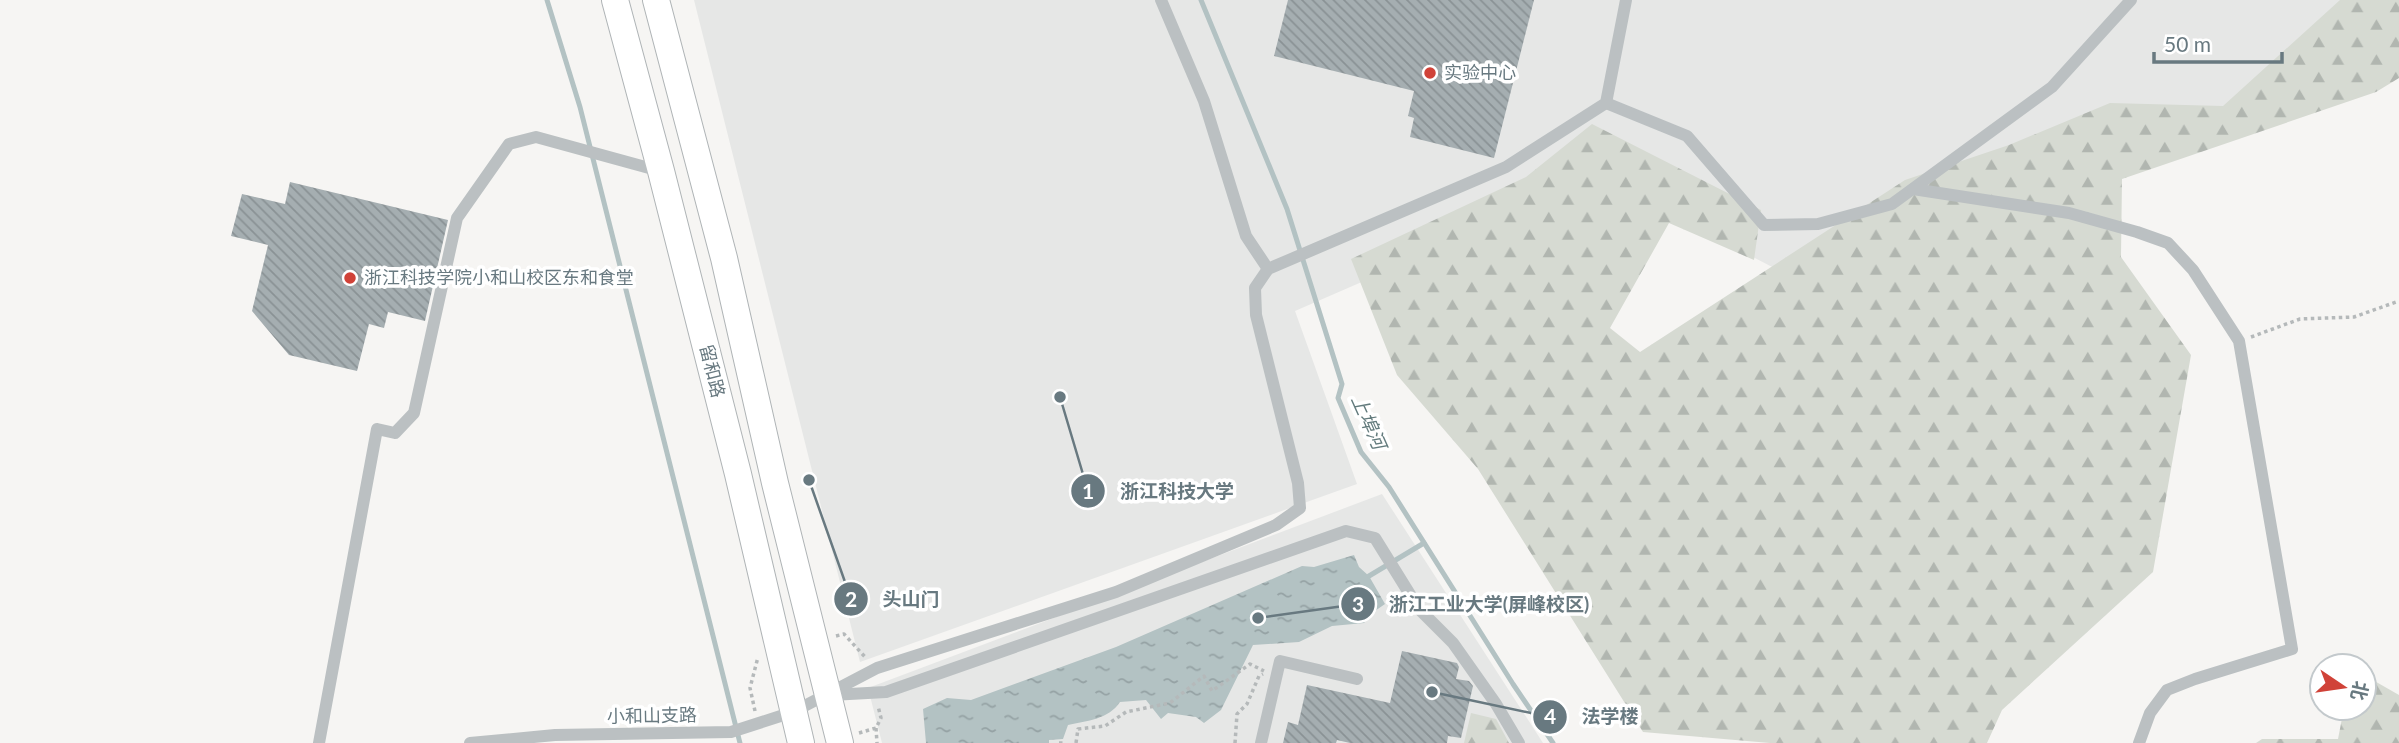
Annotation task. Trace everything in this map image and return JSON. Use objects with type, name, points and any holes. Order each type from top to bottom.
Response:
[{"type":"main road","name":"留和路","points":[[615,0],[738,474],[802,743]]},
{"type":"main road","name":"留和路","points":[[656,0],[724,258],[775,483],[839,741]]},
{"type":"street","points":[[1161,0],[1204,101],[1246,236],[1268,269],[1506,167],[1606,103],[1626,0]]},
{"type":"street","points":[[1606,103],[1687,136],[1765,225],[1818,224],[1892,204],[1913,189],[2052,87],[2131,0]]},
{"type":"street","points":[[319,743],[377,429],[395,433],[414,413],[457,218],[509,144],[537,137],[661,171]]},
{"type":"street","points":[[1913,189],[2070,213],[2168,243],[2193,270],[2239,341],[2292,649],[2167,690],[2150,713],[2139,743]]},
{"type":"street","name":"小和山支路","points":[[470,743],[555,735],[737,730],[793,712],[869,673],[1116,592],[1276,525],[1300,508],[1298,484],[1256,315],[1255,288],[1268,269]]},
{"type":"street","points":[[827,695],[874,693],[900,687],[1346,531],[1375,538],[1419,609],[1453,643],[1496,704],[1519,743]]},
{"type":"street","points":[[1261,743],[1272,671],[1280,661],[1357,679]]},
{"type":"path","points":[[2239,341],[2300,319],[2354,317],[2399,300]]},
{"type":"path","points":[[865,655],[869,673]]},
{"type":"path","points":[[1076,743],[1078,729],[1105,726],[1126,712],[1170,703],[1204,676],[1212,691],[1250,664],[1272,671]]},
{"type":"path","points":[[1236,743],[1237,714],[1247,704],[1259,676],[1272,671]]},
{"type":"path","points":[[874,693],[880,718],[876,728],[877,743]]},
{"type":"path","points":[[839,741],[876,728]]},
{"type":"shaded area","points":[[694,0],[2399,0],[2399,32],[1849,307],[1601,178],[1295,311],[1357,484],[860,662]]},
{"type":"shaded area","points":[[1382,494],[1543,743],[882,743],[868,688]]},
{"type":"green space","points":[[2340,0],[2399,0],[2399,78],[2376,92],[2122,179],[2121,257],[2191,355],[2153,572],[2002,710],[1987,743],[1770,743],[1643,732],[1478,469],[1397,375],[1351,259],[1526,177],[1592,124],[1761,210],[1754,260],[1669,223],[1610,328],[1640,352],[1905,180],[2009,145],[2110,103],[2223,106]]},
{"type":"green space","points":[[2378,683],[2399,695],[2399,743],[2256,743],[2262,739],[2338,739],[2341,722],[2378,722]]},
{"type":"green space","points":[[1471,713],[1496,719],[1509,743],[1464,743]]},
{"type":"water","points":[[1354,555],[1359,567],[1369,576],[1385,604],[1364,623],[1332,626],[1299,642],[1253,645],[1221,710],[1204,723],[1196,717],[1168,713],[1161,719],[1146,700],[1120,702],[1104,716],[1068,725],[1063,739],[1049,740],[1049,743],[926,743],[923,709],[947,698],[971,700],[1116,647],[1302,566],[1314,567]]},
{"type":"building","name":"实验中心","points":[[1288,0],[1534,0],[1494,158],[1410,137],[1414,118],[1408,116],[1414,91],[1274,56]]},
{"type":"building","name":"浙江科技学院小和山校区东和食堂","points":[[290,182],[448,220],[425,321],[388,312],[384,328],[369,324],[357,371],[289,355],[252,311],[268,245],[231,236],[242,194],[285,204]]},
{"type":"building","points":[[1402,651],[1457,663],[1459,667],[1456,679],[1469,681],[1473,686],[1461,738],[1448,736],[1447,743],[1350,743],[1337,740],[1336,743],[1283,743],[1288,722],[1298,725],[1307,685],[1390,703]]},
{"type":"waterway","points":[[547,0],[580,107],[740,743]]},
{"type":"waterway","name":"上埠河","points":[[1201,0],[1287,209],[1342,384],[1338,398],[1361,452],[1389,487],[1553,743]]},
{"type":"waterway","points":[[1369,576],[1424,543]]},
{"type":"place","name":"实验中心","points":[[1430,73]]},
{"type":"place","name":"浙江科技学院小和山校区东和食堂","points":[[350,278]]},
{"type":"place","name":"浙江科技大学","points":[[1060,397]]},
{"type":"place","name":"头山门","points":[[809,480]]},
{"type":"place","name":"浙江工业大学(屏峰校区)","points":[[1258,618]]},
{"type":"place","name":"法学楼","points":[[1432,692]]}]
